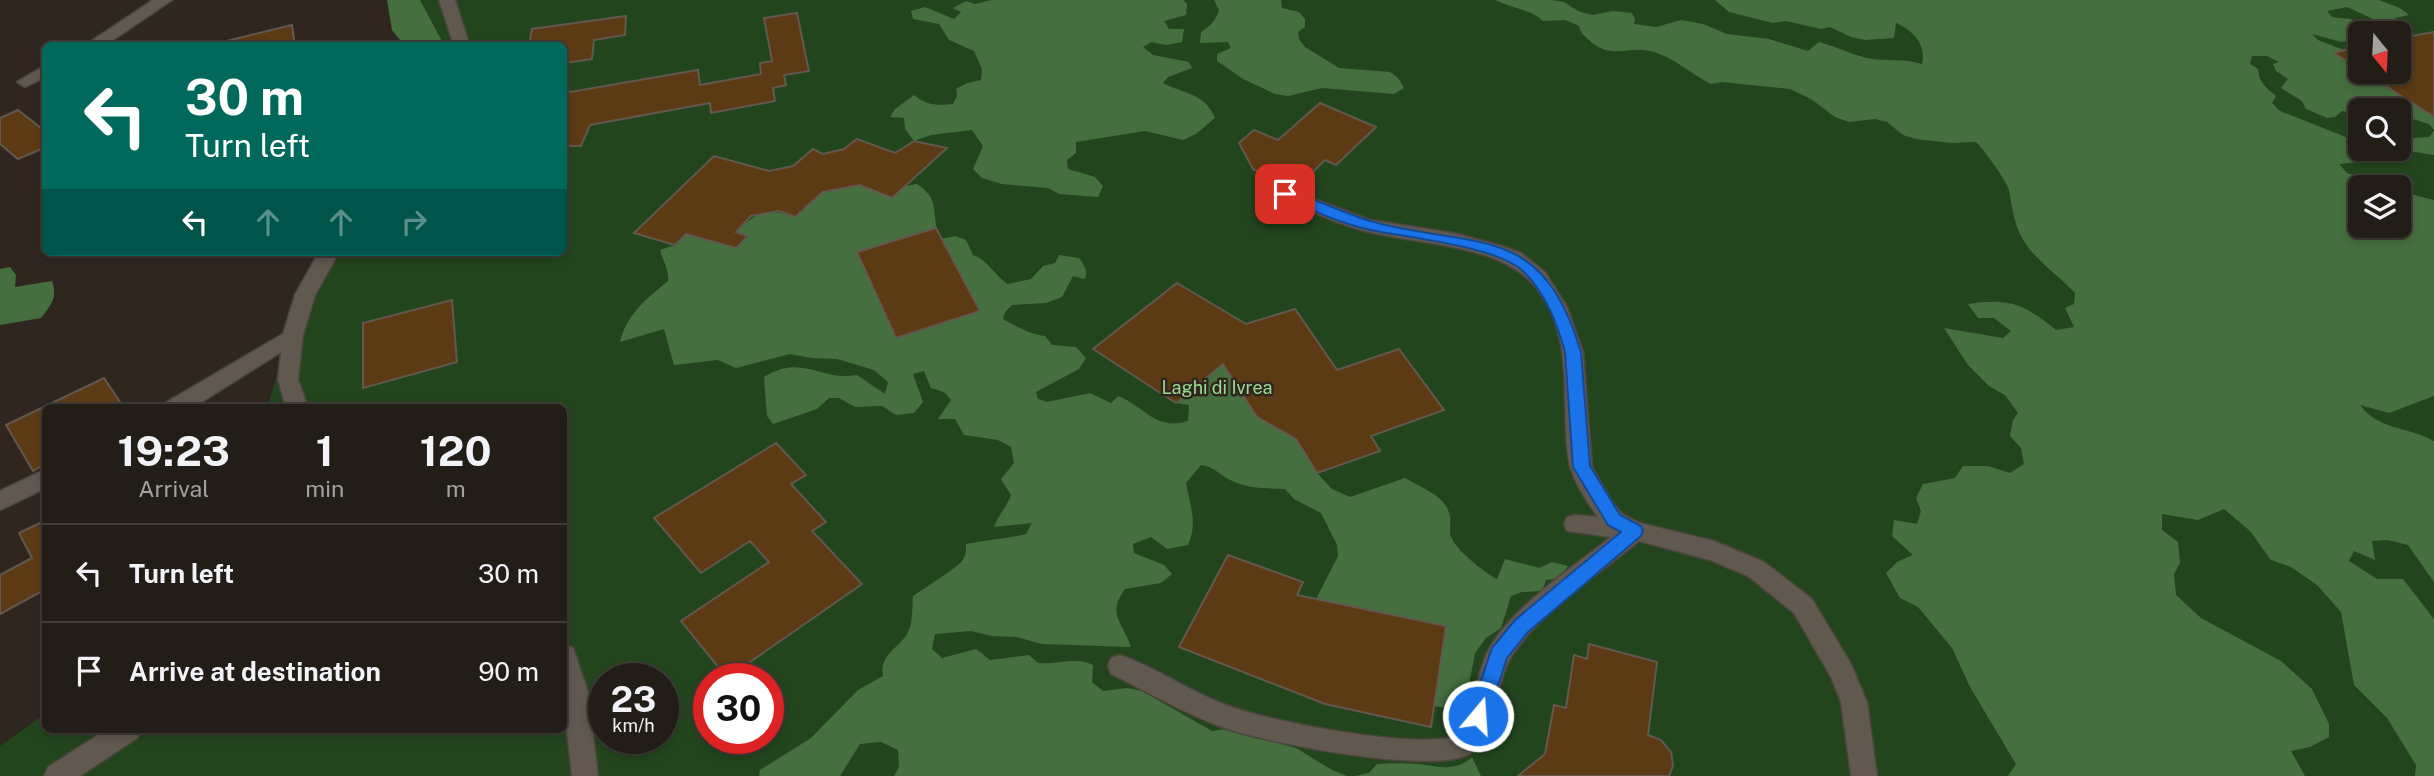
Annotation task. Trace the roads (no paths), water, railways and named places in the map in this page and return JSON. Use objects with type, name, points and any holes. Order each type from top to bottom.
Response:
[{"type":"street","points":[[98,42],[164,0]]},
{"type":"street","points":[[447,0],[461,42]]},
{"type":"street","points":[[25,82],[42,73]]},
{"type":"street","points":[[1285,194],[1368,225],[1482,246],[1528,267],[1553,297],[1573,352],[1581,467],[1614,520],[1635,531]]},
{"type":"street","points":[[296,404],[288,379],[293,335],[305,295],[327,256]]},
{"type":"street","points":[[181,404],[293,335]]},
{"type":"street","points":[[0,502],[42,480]]},
{"type":"street","points":[[1575,524],[1635,531],[1714,551],[1756,569],[1803,606],[1842,672],[1854,702],[1864,776]]},
{"type":"street","points":[[1121,666],[1227,718],[1310,737],[1426,753],[1458,749],[1472,736],[1499,654],[1522,626],[1635,531]]},
{"type":"street","points":[[567,666],[575,692],[585,776]]},
{"type":"street","points":[[57,776],[123,733]]},
{"type":"park label","name":"Laghi di Ivrea","points":[[1217,388]]}]
